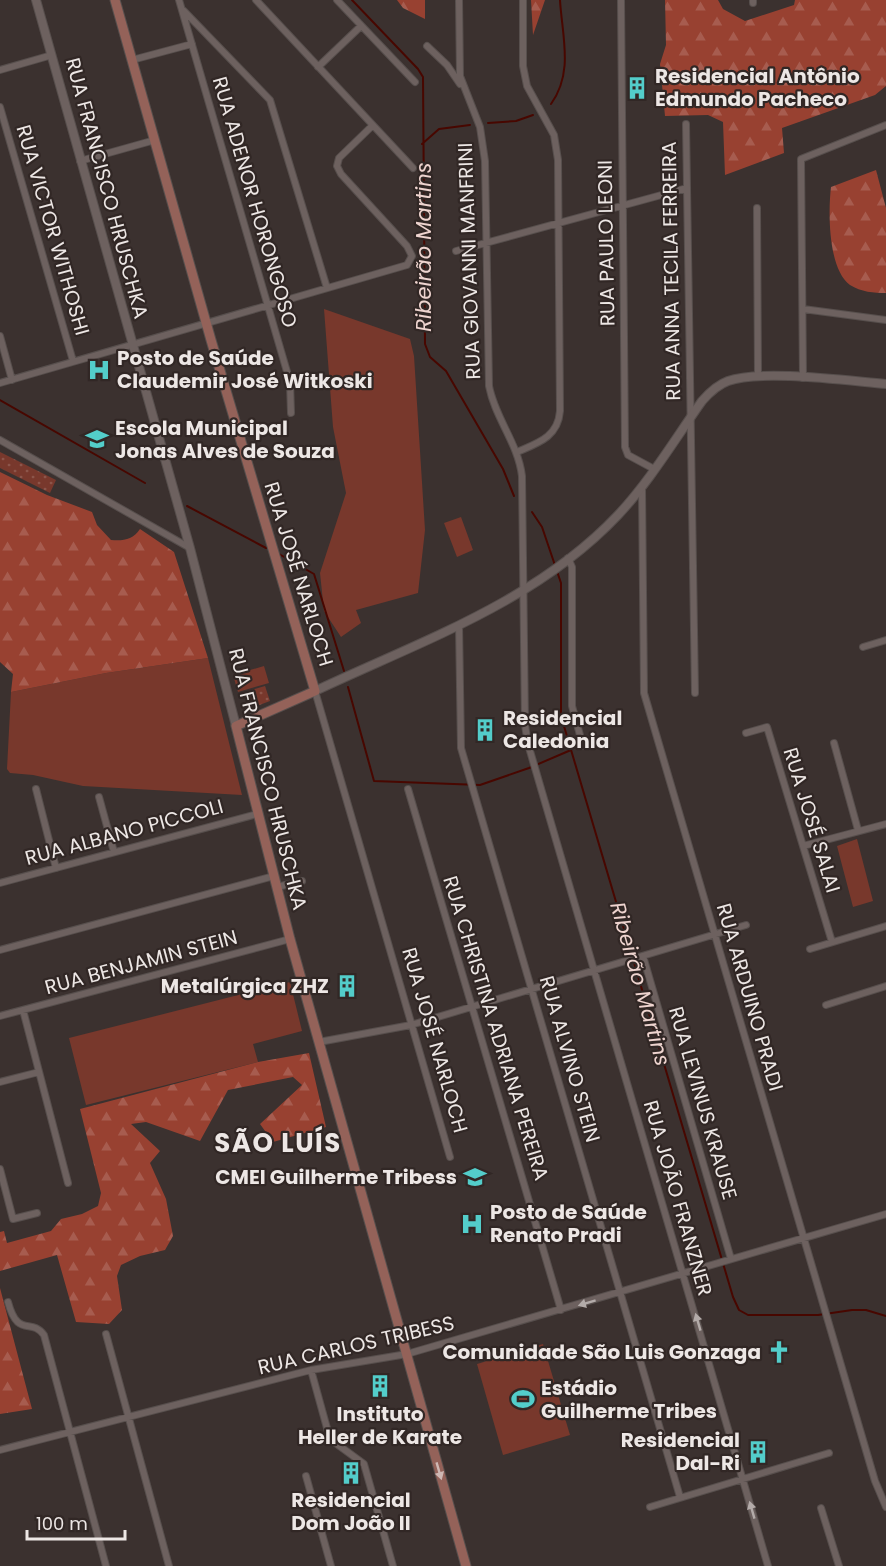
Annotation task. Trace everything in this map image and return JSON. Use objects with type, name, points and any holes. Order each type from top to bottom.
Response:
[{"type":"main road","name":"RUA JOSÉ NARLOCH","points":[[115,0],[206,323],[315,691]]},
{"type":"main road","points":[[236,726],[315,691]]},
{"type":"main road","name":"RUA FRANCISCO HRUSCHKA","points":[[236,726],[290,939],[466,1566]]},
{"type":"street","name":"RUA FRANCISCO HRUSCHKA","points":[[36,0],[190,548],[236,726]]},
{"type":"street","name":"RUA ADENOR HORONGOSO","points":[[180,0],[290,382],[291,413]]},
{"type":"street","points":[[256,0],[413,168]]},
{"type":"street","points":[[337,0],[414,82]]},
{"type":"street","name":"RUA GIOVANNI MANFRINI","points":[[459,0],[459,67],[464,89],[480,126],[484,148],[489,386],[497,413],[517,452],[523,492],[524,591]]},
{"type":"street","points":[[517,452],[550,436],[560,419],[557,147],[546,118],[527,86],[523,66],[523,0]]},
{"type":"street","name":"RUA PAULO LEONI","points":[[621,0],[625,447],[628,455],[654,469]]},
{"type":"street","points":[[182,9],[270,100],[327,288]]},
{"type":"street","points":[[318,67],[361,26]]},
{"type":"street","points":[[132,60],[192,44]]},
{"type":"street","points":[[427,46],[447,65],[464,89]]},
{"type":"street","points":[[0,70],[52,56]]},
{"type":"street","name":"RUA VICTOR WITHOSHI","points":[[0,107],[74,361]]},
{"type":"street","name":"RUA ANNA TECILA FERREIRA","points":[[686,124],[695,693]]},
{"type":"street","points":[[802,378],[801,159],[886,125]]},
{"type":"street","points":[[0,383],[407,265],[412,256],[407,246],[341,174],[337,166],[339,158],[372,126]]},
{"type":"street","points":[[80,160],[154,140]]},
{"type":"street","points":[[456,251],[687,188]]},
{"type":"street","points":[[757,208],[758,377]]},
{"type":"street","points":[[802,309],[886,320]]},
{"type":"street","points":[[0,336],[12,380]]},
{"type":"street","points":[[315,691],[459,625],[524,591],[550,572],[618,515],[642,487],[690,417],[714,388],[727,381],[758,377],[886,384]]},
{"type":"street","points":[[0,440],[190,548]]},
{"type":"street","name":"RUA ARDUINO PRADI","points":[[642,487],[644,693],[823,1307],[875,1481],[886,1507]]},
{"type":"street","points":[[568,558],[572,567],[572,706],[583,746]]},
{"type":"street","name":"RUA JOÃO FRANZNER","points":[[524,591],[525,725],[535,772],[768,1566]]},
{"type":"street","name":"RUA ALVINO STEIN","points":[[459,625],[460,741],[680,1497]]},
{"type":"street","points":[[863,647],[886,640]]},
{"type":"street","name":"RUA JOSÉ NARLOCH","points":[[315,691],[450,1157]]},
{"type":"street","name":"RUA JOSÉ SALAI","points":[[746,733],[767,728],[832,942]]},
{"type":"street","points":[[834,743],[858,830]]},
{"type":"street","points":[[36,789],[56,868]]},
{"type":"street","name":"RUA CHRISTINA ADRIANA PEREIRA","points":[[408,789],[561,1310]]},
{"type":"street","points":[[99,797],[114,852]]},
{"type":"street","name":"RUA ALBANO PICCOLI","points":[[0,883],[257,813]]},
{"type":"street","points":[[803,846],[858,830],[886,825]]},
{"type":"street","points":[[0,950],[274,876]]},
{"type":"street","points":[[277,887],[302,881]]},
{"type":"street","points":[[320,1041],[411,1025],[746,925]]},
{"type":"street","points":[[810,949],[886,926]]},
{"type":"street","name":"RUA BENJAMIN STEIN","points":[[0,1016],[290,939]]},
{"type":"street","name":"RUA LEVINUS KRAUSE","points":[[640,957],[729,1260]]},
{"type":"street","points":[[826,1005],[886,986]]},
{"type":"street","points":[[23,1010],[68,1183]]},
{"type":"street","points":[[0,1082],[39,1072]]},
{"type":"street","points":[[0,1169],[13,1220],[37,1213]]},
{"type":"street","name":"RUA CARLOS TRIBESS","points":[[0,1450],[311,1370],[407,1354],[886,1215]]},
{"type":"street","points":[[8,1302],[13,1318],[20,1326],[39,1329],[44,1335],[106,1566]]},
{"type":"street","points":[[106,1334],[169,1566]]},
{"type":"street","points":[[311,1370],[330,1439],[364,1464],[393,1566]]},
{"type":"street","points":[[650,1507],[829,1453]]},
{"type":"street","points":[[306,1476],[331,1566]]},
{"type":"street","points":[[821,1508],[839,1566]]},
{"type":"shaded area","points":[[324,309],[410,339],[414,356],[425,530],[418,593],[356,610],[361,623],[341,637],[324,611],[320,573],[346,493],[333,427]]},
{"type":"shaded area","points":[[0,452],[56,480],[50,493],[0,468]]},
{"type":"shaded area","points":[[461,517],[473,550],[457,557],[444,523]]},
{"type":"shaded area","points":[[208,658],[242,795],[83,786],[33,775],[10,773],[7,769],[11,692],[106,673]]},
{"type":"shaded area","points":[[264,666],[269,683],[238,692],[233,675]]},
{"type":"shaded area","points":[[265,686],[270,701],[254,707],[248,691]]},
{"type":"shaded area","points":[[857,839],[873,901],[853,907],[837,846]]},
{"type":"shaded area","points":[[290,982],[302,1031],[253,1044],[258,1062],[86,1105],[69,1038]]},
{"type":"shaded area","name":"Estádio Guilherme Tribes","points":[[543,1344],[570,1435],[503,1455],[477,1364]]},
{"type":"green space","points":[[397,0],[425,0],[425,19],[403,8]]},
{"type":"green space","points":[[531,0],[545,0],[533,35]]},
{"type":"green space","points":[[665,0],[718,0],[723,9],[745,21],[794,5],[795,0],[886,0],[886,86],[875,95],[782,128],[784,153],[725,175],[723,122],[708,115],[665,116],[660,64],[666,45]]},
{"type":"green space","points":[[876,170],[886,208],[886,293],[872,292],[850,285],[837,266],[831,239],[831,187]]},
{"type":"green space","points":[[0,472],[47,495],[92,512],[97,525],[111,540],[127,539],[134,536],[140,529],[174,552],[208,658],[106,673],[11,692],[13,674],[0,662]]},
{"type":"green space","points":[[309,1053],[326,1127],[273,1142],[260,1124],[302,1085],[293,1077],[228,1090],[200,1141],[146,1122],[131,1124],[160,1151],[150,1163],[166,1199],[173,1236],[165,1250],[140,1256],[121,1265],[117,1276],[122,1310],[109,1324],[76,1322],[57,1255],[0,1271],[0,1232],[4,1231],[7,1243],[51,1231],[61,1219],[82,1214],[98,1206],[101,1193],[80,1109],[258,1062]]},
{"type":"green space","points":[[0,1288],[32,1409],[0,1414]]},
{"type":"waterway","name":"Ribeirão Martins","points":[[352,0],[423,77],[425,344],[430,357],[446,371],[503,469],[514,496]]},
{"type":"waterway","points":[[551,104],[558,92],[564,67],[560,0]]},
{"type":"waterway","points":[[488,123],[516,121],[533,115]]},
{"type":"waterway","points":[[422,144],[439,129],[470,125]]},
{"type":"waterway","points":[[0,400],[145,483]]},
{"type":"waterway","points":[[187,506],[266,548]]},
{"type":"waterway","name":"Ribeirão Martins","points":[[532,512],[542,527],[561,583],[561,716],[733,1297],[739,1310],[748,1315],[818,1315],[866,1310],[886,1316]]},
{"type":"waterway","points":[[279,554],[314,574],[344,671]]},
{"type":"waterway","points":[[348,687],[374,781],[480,785],[571,750]]},
{"type":"place","name":"Residencial Antônio Edmundo Pacheco","points":[[637,88]]},
{"type":"place","name":"Posto de Saúde Claudemir José Witkoski","points":[[99,370]]},
{"type":"place","name":"Escola Municipal Jonas Alves de Souza","points":[[97,439]]},
{"type":"place","name":"Residencial Caledonia","points":[[485,730]]},
{"type":"place","name":"Metalúrgica ZHZ","points":[[347,986]]},
{"type":"place","name":"CMEI Guilherme Tribess","points":[[475,1177]]},
{"type":"place","name":"Posto de Saúde Renato Pradi","points":[[472,1224]]},
{"type":"place","name":"Comunidade São Luis Gonzaga","points":[[779,1352]]},
{"type":"place","name":"Instituto Heller de Karate","points":[[380,1386]]},
{"type":"place","name":"Estádio Guilherme Tribes","points":[[523,1399]]},
{"type":"place","name":"Residencial Dal-Ri","points":[[758,1452]]},
{"type":"place","name":"Residencial Dom João II","points":[[351,1473]]},
{"type":"district","name":"SÃO LUÍS","points":[[278,1143]]}]
